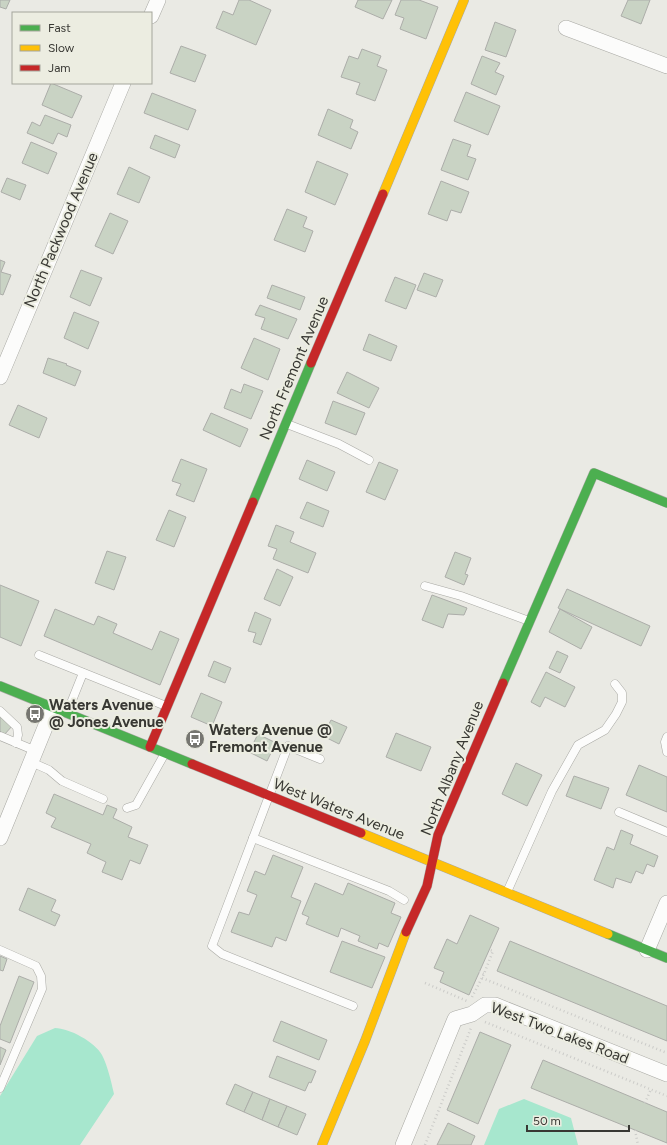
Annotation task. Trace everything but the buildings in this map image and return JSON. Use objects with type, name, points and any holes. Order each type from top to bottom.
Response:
[{"type":"street","points":[[152,14],[158,0]]},
{"type":"street","name":"North Fremont Avenue","points":[[150,747],[464,0]]},
{"type":"street","points":[[566,28],[667,66]]},
{"type":"street","name":"North Packwood Avenue","points":[[0,377],[123,84]]},
{"type":"street","name":"North Albany Avenue","points":[[322,1145],[365,1041],[405,934],[427,886],[438,835],[594,473],[667,503]]},
{"type":"street","name":"West Waters Avenue","points":[[0,686],[667,958]]},
{"type":"street","points":[[0,838],[33,756],[60,711]]},
{"type":"street","points":[[647,950],[667,903]]},
{"type":"street","name":"West Two Lakes Road","points":[[403,1145],[455,1019],[472,1014],[485,1005],[495,1005],[667,1074]]},
{"type":"lane","points":[[286,424],[339,444],[369,460]]},
{"type":"lane","points":[[425,586],[461,596],[530,621]]},
{"type":"lane","points":[[39,656],[167,707]]},
{"type":"lane","points":[[60,711],[82,673]]},
{"type":"lane","points":[[507,892],[552,792],[578,745],[605,730],[616,714],[622,702],[622,693],[615,684]]},
{"type":"lane","points":[[0,711],[18,727],[16,743]]},
{"type":"lane","points":[[0,736],[16,743],[62,781],[103,799]]},
{"type":"lane","points":[[667,737],[665,742],[667,752]]},
{"type":"lane","points":[[320,759],[288,746],[268,795],[212,946],[222,954],[353,1006]]},
{"type":"lane","points":[[127,808],[136,805],[165,753]]},
{"type":"lane","points":[[618,812],[667,832]]},
{"type":"lane","points":[[253,838],[389,891],[404,900]]},
{"type":"lane","points":[[0,950],[36,966],[41,976],[42,989],[0,1088]]},
{"type":"path","points":[[425,983],[469,1002],[484,974],[493,951],[490,950]]},
{"type":"path","points":[[479,972],[484,974]]},
{"type":"path","points":[[482,978],[667,1053]]},
{"type":"path","points":[[478,1020],[667,1096]]},
{"type":"path","points":[[425,1145],[473,1024]]},
{"type":"path","points":[[645,1103],[651,1090]]},
{"type":"path","points":[[635,1130],[638,1145]]},
{"type":"shaded area","points":[[55,1028],[74,1033],[94,1045],[99,1050],[106,1064],[114,1094],[80,1145],[0,1145],[0,1096],[37,1036]]},
{"type":"shaded area","points":[[524,1099],[571,1118],[578,1145],[484,1145],[499,1109]]},
{"type":"traffic: fast","points":[[253,502],[311,363]]},
{"type":"traffic: fast","points":[[503,683],[594,473],[667,503]]},
{"type":"traffic: fast","points":[[0,686],[192,764]]},
{"type":"traffic: fast","points":[[608,934],[667,958]]},
{"type":"traffic: slow","points":[[383,194],[464,0]]},
{"type":"traffic: slow","points":[[361,833],[608,934]]},
{"type":"traffic: slow","points":[[322,1145],[365,1041],[406,932]]},
{"type":"traffic: jam","points":[[311,363],[383,194]]},
{"type":"traffic: jam","points":[[150,747],[253,502]]},
{"type":"traffic: jam","points":[[406,932],[427,886],[438,835],[503,683]]},
{"type":"traffic: jam","points":[[192,764],[361,833]]},
{"type":"place","name":"Waters Avenue @ Jones Avenue","points":[[35,714]]},
{"type":"place","name":"Waters Avenue @ Fremont Avenue","points":[[195,739]]}]
